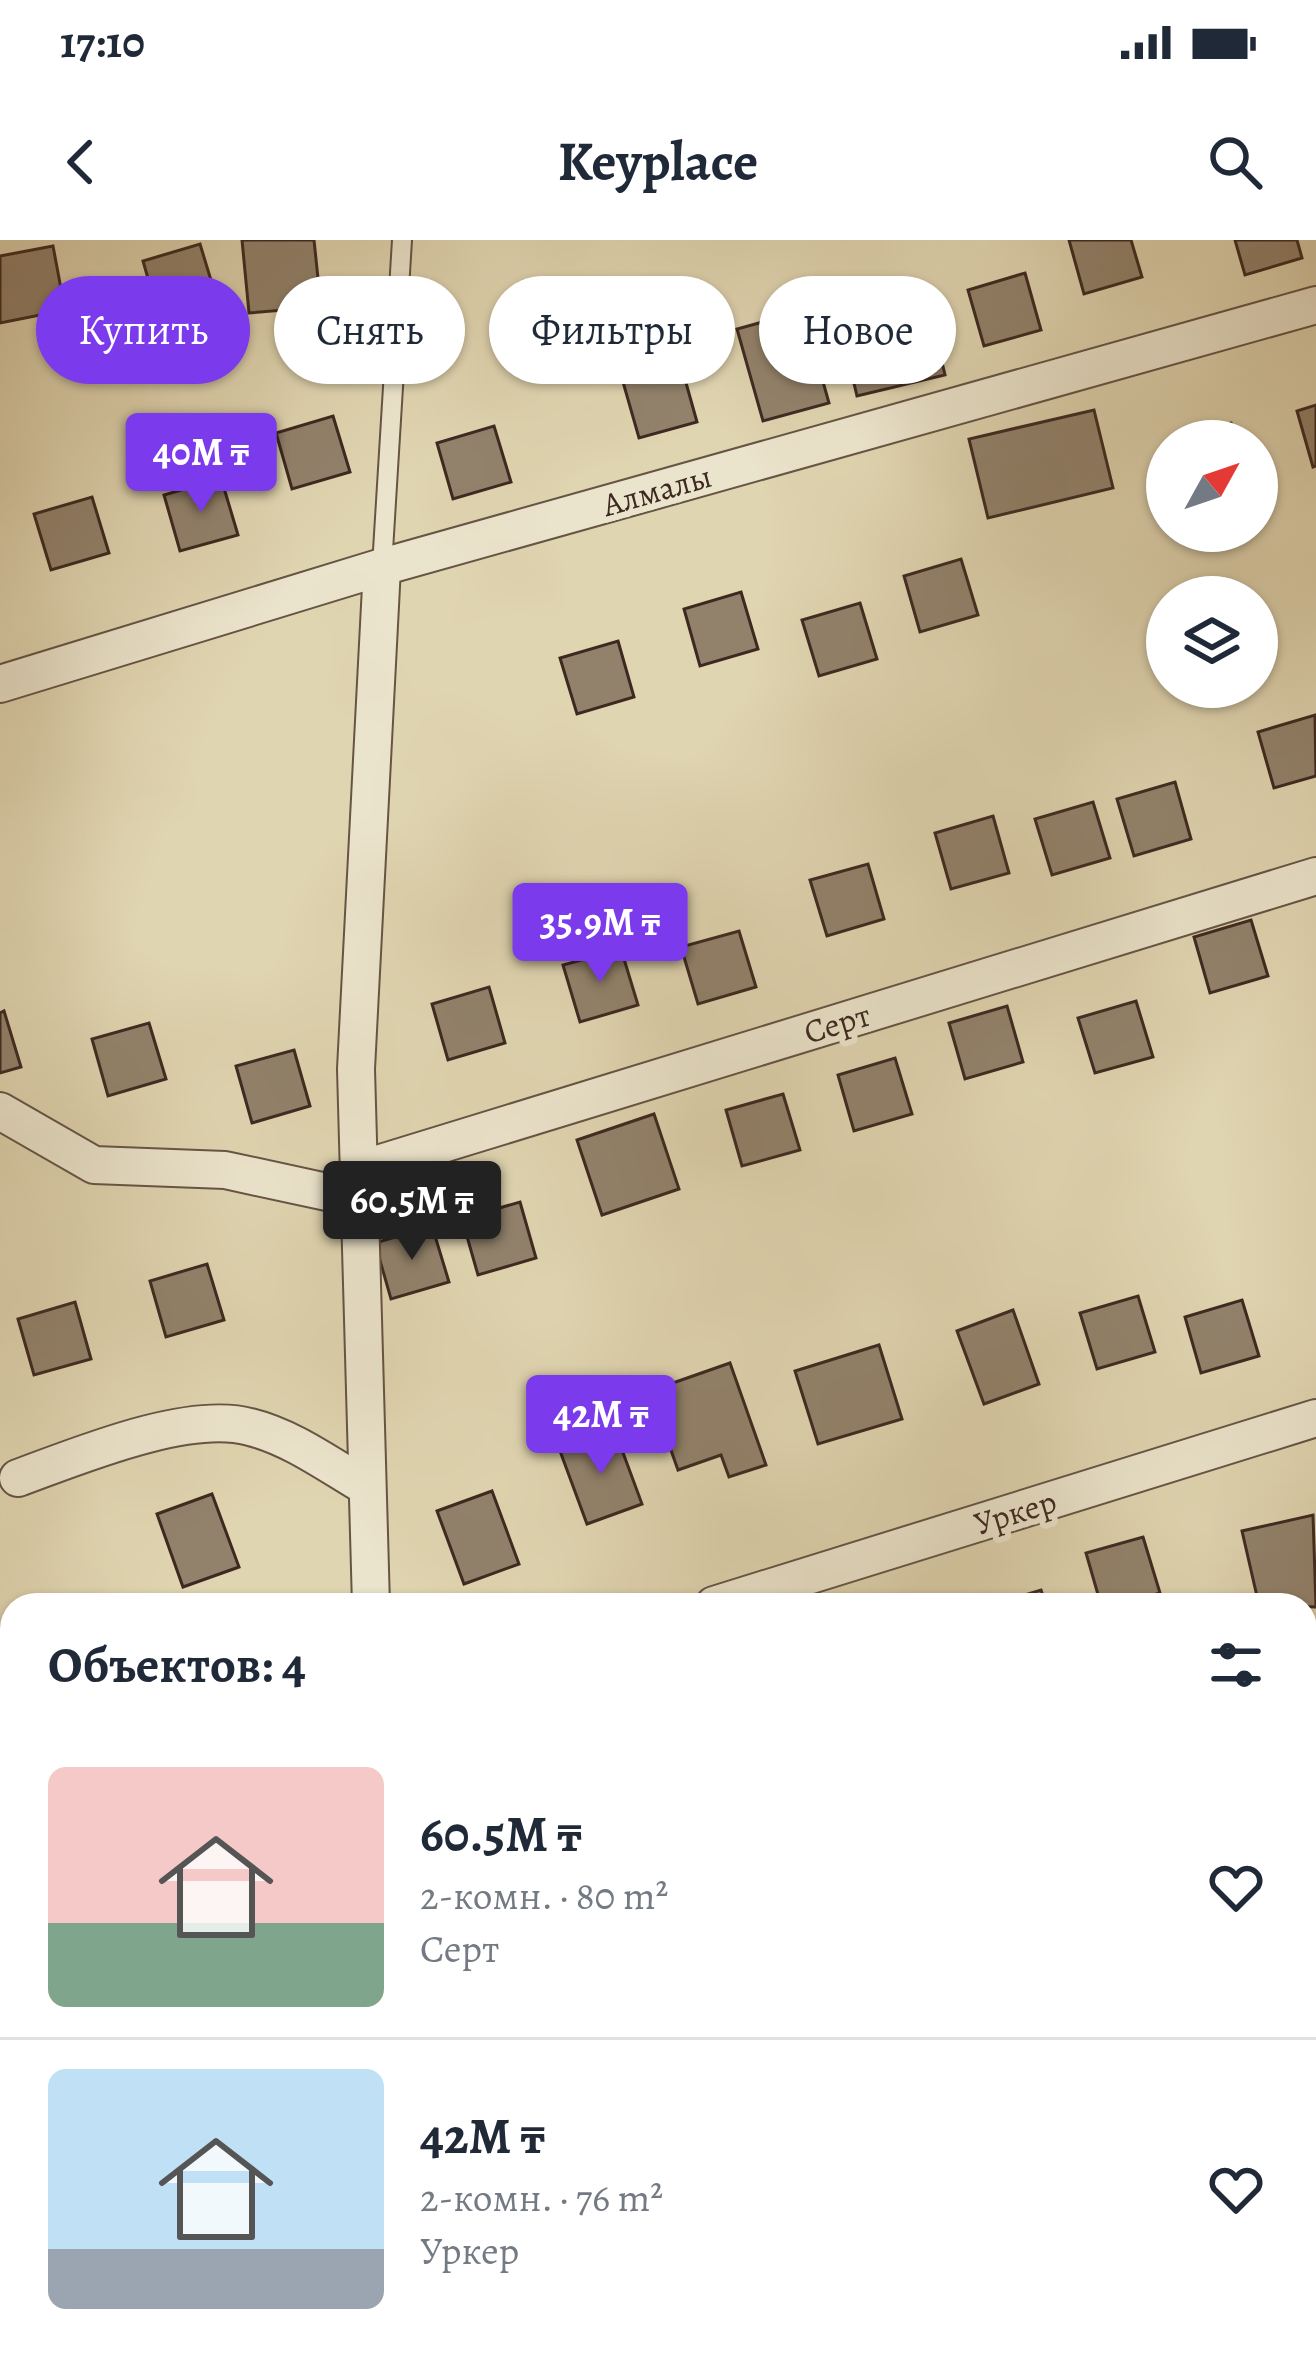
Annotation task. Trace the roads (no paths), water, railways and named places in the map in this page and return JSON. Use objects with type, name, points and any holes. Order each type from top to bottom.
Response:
[{"type":"street","name":"Алмалы","points":[[0,684],[382,567],[1316,305]]},
{"type":"street","points":[[370,1593],[356,1069],[382,567]]},
{"type":"street","name":"Серт","points":[[359,1184],[1316,876]]},
{"type":"street","points":[[0,1111],[94,1166],[226,1170],[359,1184]]},
{"type":"street","name":"Уркер","points":[[753,1593],[1316,1418]]},
{"type":"street","points":[[18,1478],[100,1448],[203,1423],[249,1426],[365,1486]]},
{"type":"lane","points":[[382,567],[402,240]]}]
